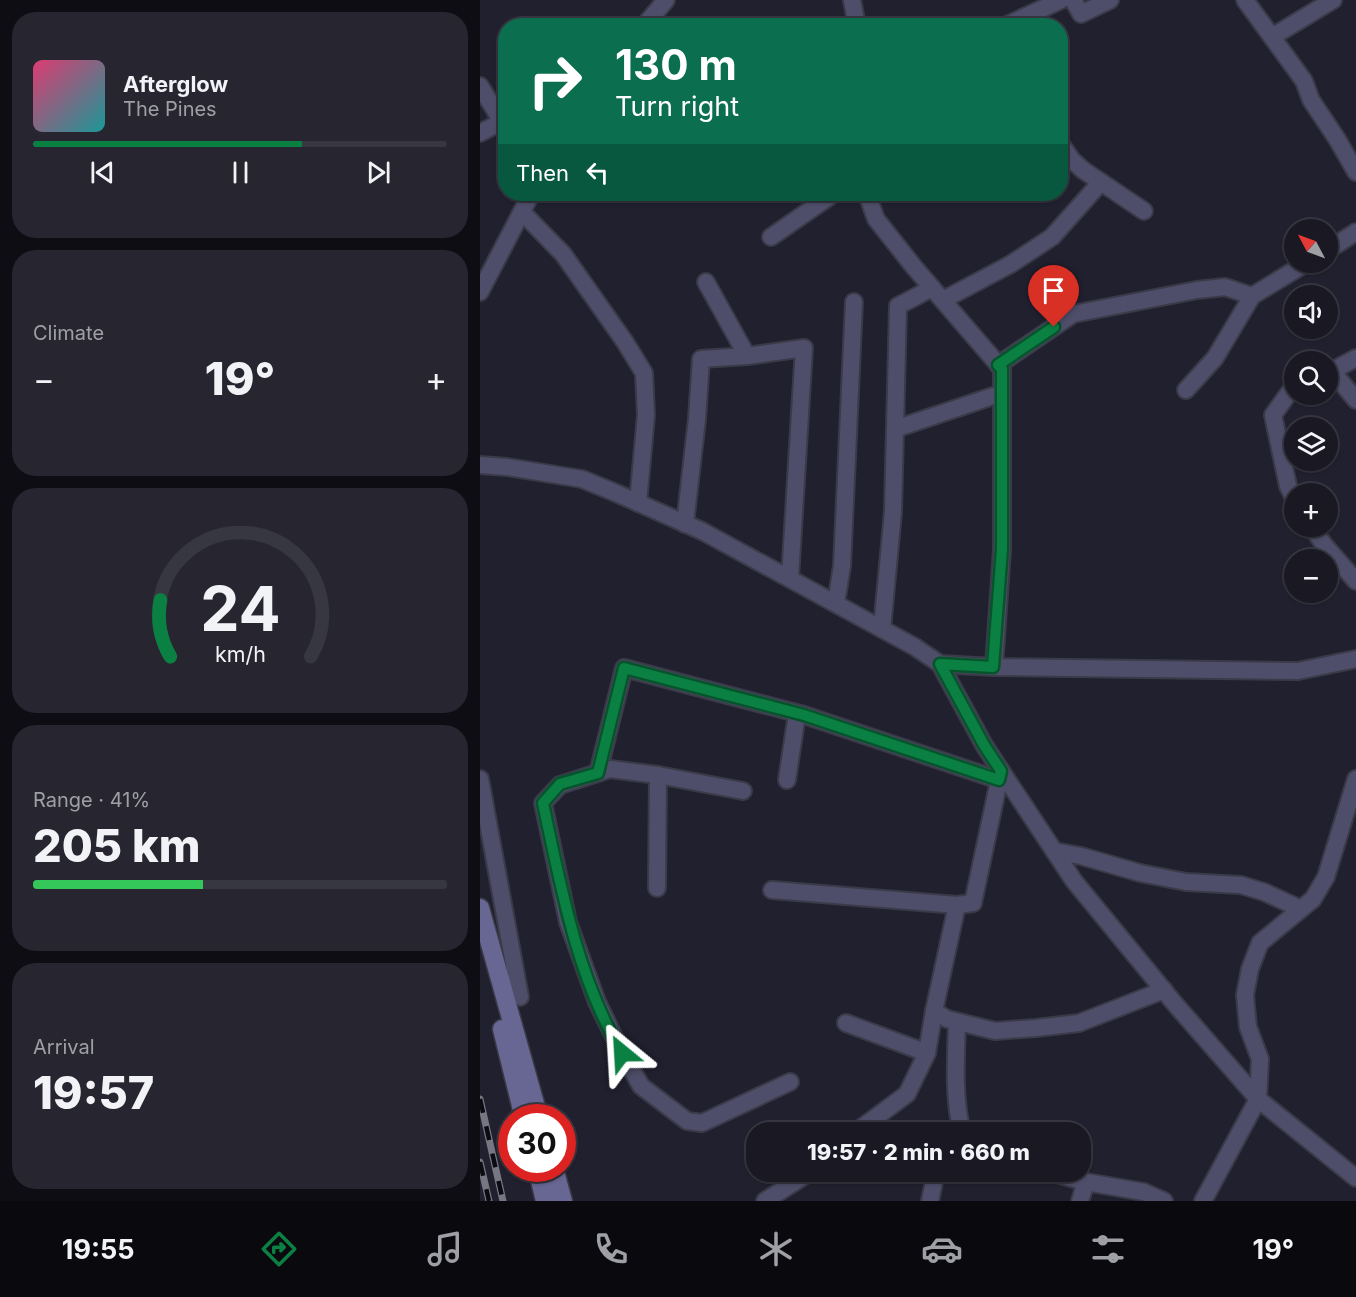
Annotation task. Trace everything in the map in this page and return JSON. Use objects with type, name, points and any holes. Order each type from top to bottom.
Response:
[{"type":"street","points":[[651,18],[666,0]]},
{"type":"street","points":[[852,0],[855,18]]},
{"type":"street","points":[[1021,18],[1061,0]]},
{"type":"street","points":[[1073,0],[1082,14],[1110,0]]},
{"type":"street","points":[[1245,0],[1304,81],[1311,100],[1356,172]]},
{"type":"street","points":[[1272,37],[1333,0]]},
{"type":"street","points":[[480,86],[498,117]]},
{"type":"street","points":[[480,133],[498,127]]},
{"type":"street","points":[[1068,154],[1072,160],[1101,182],[1144,211]]},
{"type":"street","points":[[882,629],[892,512],[898,306],[938,294],[1011,264],[1052,237],[1101,182]]},
{"type":"street","points":[[480,292],[528,201]]},
{"type":"street","points":[[771,237],[823,201]]},
{"type":"street","points":[[870,201],[876,219],[1002,369],[1002,549],[993,667]]},
{"type":"street","points":[[522,212],[563,254],[644,373],[646,415],[638,503]]},
{"type":"street","points":[[1338,244],[1356,232]]},
{"type":"street","points":[[1186,390],[1215,358],[1252,296],[1290,273]]},
{"type":"street","points":[[706,282],[747,356]]},
{"type":"street","points":[[998,365],[1073,314],[1197,290],[1225,287],[1252,296]]},
{"type":"street","points":[[836,603],[842,566],[854,302]]},
{"type":"street","points":[[685,524],[697,419],[701,359],[747,356],[804,348],[790,578]]},
{"type":"street","points":[[1338,368],[1356,358]]},
{"type":"street","points":[[1338,381],[1356,400]]},
{"type":"street","points":[[895,429],[1002,393]]},
{"type":"street","points":[[1284,401],[1274,416],[1287,483]]},
{"type":"street","points":[[480,465],[582,479],[638,503],[702,531],[836,603],[940,664],[993,667],[1298,671],[1356,659]]},
{"type":"street","points":[[1319,537],[1356,581]]},
{"type":"street","points":[[940,664],[1000,776],[1074,881],[1258,1099],[1356,1178]]},
{"type":"street","points":[[598,773],[624,668],[797,714],[1000,776]]},
{"type":"street","points":[[787,780],[797,714]]},
{"type":"street","points":[[743,791],[658,775],[610,769],[560,784],[543,803],[568,922],[597,1002],[641,1086],[687,1121],[702,1123],[790,1082]]},
{"type":"street","points":[[657,888],[658,775]]},
{"type":"street","points":[[772,890],[957,905],[973,903],[1000,776]]},
{"type":"street","points":[[480,779],[520,997]]},
{"type":"street","points":[[1206,1200],[1258,1099],[1260,1059],[1248,1027],[1245,995],[1250,969],[1260,943],[1313,899],[1326,877],[1356,779]]},
{"type":"street","points":[[1054,851],[1186,882],[1241,885],[1264,892],[1301,909]]},
{"type":"street","points":[[869,1122],[907,1094],[927,1053],[957,905]]},
{"type":"street","points":[[480,908],[535,1104]]},
{"type":"street","points":[[480,936],[520,1104]]},
{"type":"street","points":[[934,1011],[947,1019],[995,1031],[1079,1023],[1164,990]]},
{"type":"street","points":[[957,1022],[956,1070],[959,1122]]},
{"type":"street","points":[[846,1023],[927,1053]]},
{"type":"street","points":[[540,1182],[545,1201]]},
{"type":"street","points":[[558,1182],[563,1201]]},
{"type":"street","points":[[776,1198],[797,1182]]},
{"type":"street","points":[[930,1201],[934,1182]]},
{"type":"street","points":[[1080,1201],[1086,1182],[1144,1192],[1164,1201]]},
{"type":"railway","points":[[480,1099],[503,1201]]},
{"type":"railway","points":[[480,1162],[489,1201]]},
{"type":"route","points":[[622,1053],[597,1002],[568,922],[543,803],[560,784],[598,773],[624,668],[804,715],[999,780],[1001,771],[984,745],[940,664],[993,667],[1002,549],[1002,369],[998,365],[1054,327]]}]
